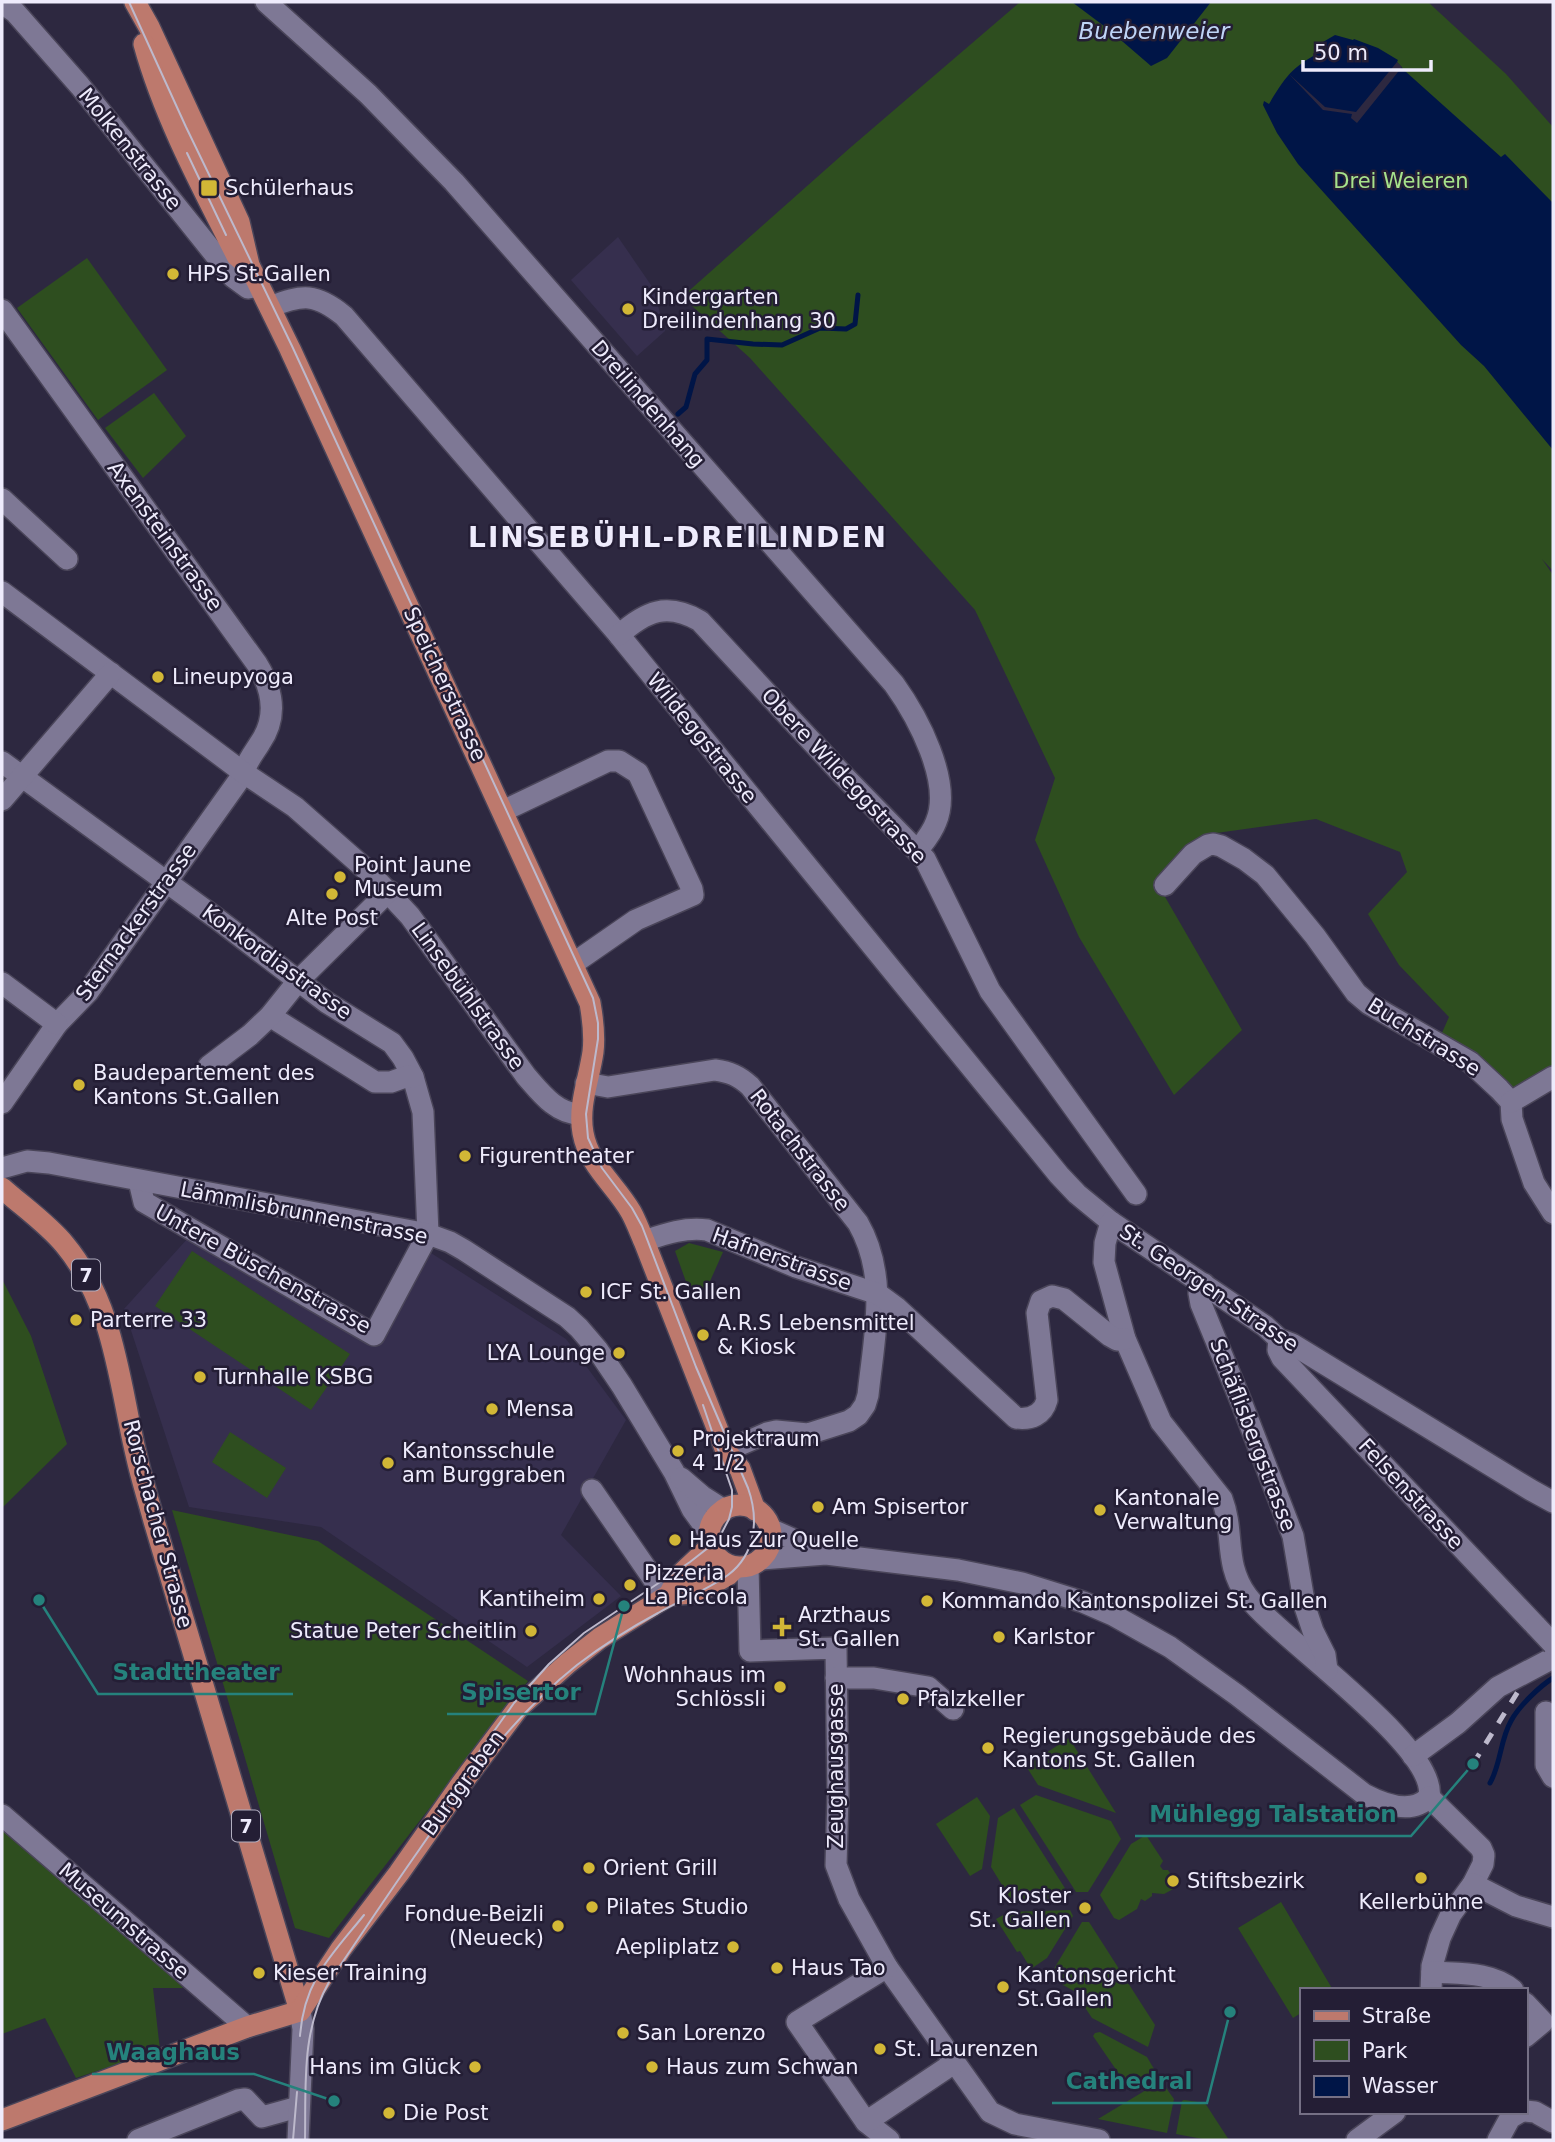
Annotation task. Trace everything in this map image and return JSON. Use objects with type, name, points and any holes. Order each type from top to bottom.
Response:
[{"type":"main road","name":"Speicherstrasse","points":[[134,2],[147,55],[177,131],[228,239],[237,256],[249,265],[270,307],[574,963],[590,1003],[594,1028],[593,1054],[581,1114]]},
{"type":"main road","points":[[581,1114],[583,1134],[590,1155],[631,1212],[726,1451],[740,1469],[755,1510]]},
{"type":"main road","name":"Rorschacher Strasse","points":[[2,1188],[63,1243],[88,1280],[102,1308],[154,1521],[300,2011]]},
{"type":"main road","points":[[710,1540],[721,1560],[748,1564],[769,1546],[770,1530],[762,1515],[748,1507],[728,1508],[726,1451]]},
{"type":"main road","name":"Burggraben","points":[[666,1597],[679,1576],[710,1540],[715,1519],[728,1508]]},
{"type":"main road","name":"Burggraben","points":[[300,2011],[335,1957],[519,1707],[559,1670],[600,1638],[666,1597],[707,1587],[748,1564]]},
{"type":"main road","points":[[2,2120],[247,2027],[300,2011]]},
{"type":"street","name":"Dreilindenhang","points":[[266,2],[368,94],[454,182],[894,684],[918,720],[934,765],[939,790],[937,821],[928,839],[918,850]]},
{"type":"street","name":"Molkenstrasse","points":[[2,3],[15,12],[80,86],[233,276],[248,288],[259,286]]},
{"type":"street","name":"Wildeggstrasse","points":[[270,307],[296,299],[311,298],[321,300],[344,316],[619,635],[1059,1175],[1111,1222]]},
{"type":"street","name":"Axensteinstrasse","points":[[2,310],[224,616],[266,679],[271,693],[271,721],[244,773]]},
{"type":"street","points":[[2,499],[67,559]]},
{"type":"street","name":"Linsebühlstrasse","points":[[2,592],[244,773],[310,819],[388,891],[410,916],[539,1091],[567,1113],[581,1114]]},
{"type":"street","name":"Obere Wildeggstrasse","points":[[619,635],[636,621],[662,610],[677,611],[700,621],[840,772],[918,850],[931,870],[990,991],[1136,1194]]},
{"type":"street","points":[[2,800],[111,673]]},
{"type":"street","points":[[503,811],[608,761],[619,761],[638,773],[693,895],[636,920],[574,963]]},
{"type":"street","name":"Konkordiastrasse","points":[[2,762],[326,1002],[392,1043],[413,1077],[423,1112],[428,1234]]},
{"type":"street","name":"Sternackerstrasse","points":[[2,1103],[57,1024],[88,992],[244,773]]},
{"type":"street","name":"Buchstrasse","points":[[1165,885],[1193,854],[1208,845],[1221,846],[1244,859],[1265,875],[1363,999],[1470,1062],[1511,1102]]},
{"type":"street","points":[[209,1066],[270,1016],[298,981],[388,891]]},
{"type":"street","points":[[2,984],[57,1024]]},
{"type":"street","points":[[270,1016],[375,1082],[413,1077]]},
{"type":"street","name":"Rotachstrasse","points":[[586,1083],[608,1087],[715,1070],[730,1072],[741,1078],[858,1223],[870,1248],[877,1275],[878,1294],[868,1395],[858,1415],[808,1434],[776,1431],[767,1433],[726,1451]]},
{"type":"street","points":[[1553,1077],[1511,1102],[1512,1119],[1528,1167],[1553,1213]]},
{"type":"street","name":"Lämmlisbrunnenstrasse","points":[[2,1168],[27,1161],[49,1163],[428,1234],[450,1242],[567,1317],[579,1328],[622,1386],[674,1472],[710,1540]]},
{"type":"street","name":"Untere Büschenstrasse","points":[[139,1181],[144,1202],[374,1335],[428,1234]]},
{"type":"street","name":"St. Georgen-Strasse","points":[[1431,1981],[1440,1938],[1451,1914],[1473,1884],[1483,1864],[1481,1848],[1429,1797],[1430,1785],[1413,1756],[1369,1708],[1275,1625],[1246,1594],[1233,1567],[1222,1499],[1161,1422],[1125,1339],[1104,1262],[1105,1243],[1111,1222],[1265,1326],[1279,1339],[1292,1344],[1553,1502]]},
{"type":"street","name":"Hafnerstrasse","points":[[644,1241],[682,1230],[707,1230],[796,1267],[878,1294]]},
{"type":"street","name":"Schäflisbergstrasse","points":[[1204,1284],[1199,1298],[1293,1536],[1305,1607],[1312,1631],[1325,1655],[1327,1670]]},
{"type":"street","points":[[878,1294],[897,1308],[1016,1418],[1024,1419],[1040,1414],[1047,1400],[1037,1313],[1041,1301],[1052,1296],[1064,1299],[1110,1336],[1117,1340],[1125,1339]]},
{"type":"street","name":"Felsenstrasse","points":[[1279,1339],[1278,1350],[1282,1358],[1553,1644]]},
{"type":"street","name":"Lämmlisbrunnenstrasse","points":[[674,1472],[702,1496],[728,1508]]},
{"type":"street","points":[[592,1490],[666,1597]]},
{"type":"street","points":[[770,1530],[826,1554]]},
{"type":"street","points":[[748,1564],[826,1554],[996,1577],[1052,1591],[1083,1602],[1170,1647],[1237,1695],[1364,1794],[1398,1806],[1415,1806],[1429,1797]]},
{"type":"street","name":"Zeughausgasse","points":[[748,1564],[750,1651],[836,1648],[836,1865],[849,1899],[887,1967],[990,2112],[1016,2124],[1099,2140]]},
{"type":"street","points":[[1413,1756],[1458,1723],[1498,1687],[1553,1658]]},
{"type":"street","points":[[836,1678],[874,1678],[929,1687],[953,1709]]},
{"type":"street","points":[[1546,1712],[1546,1765],[1553,1777]]},
{"type":"street","name":"Museumstrasse","points":[[2,1815],[247,2027]]},
{"type":"street","points":[[1473,1884],[1516,1906],[1548,1915]]},
{"type":"street","points":[[887,1967],[797,2022],[866,2122],[889,2140]]},
{"type":"street","points":[[1431,1981],[1485,1976],[1510,1988]]},
{"type":"street","points":[[1527,2005],[1543,2022],[1527,2035]]},
{"type":"street","points":[[299,2140],[303,2028],[300,2011]]},
{"type":"street","points":[[866,2122],[954,2063]]},
{"type":"street","points":[[138,2140],[239,2100],[245,2099],[262,2117],[299,2107]]},
{"type":"street","points":[[1527,2112],[1535,2112],[1553,2122]]},
{"type":"street","points":[[1357,2140],[1392,2114]]},
{"type":"street","points":[[1498,2140],[1511,2114]]},
{"type":"shaded area","name":"Kindergarten Dreilindenhang 30","points":[[618,237],[653,288],[665,331],[637,356],[571,280]]},
{"type":"shaded area","name":"Kantonsschule am Burggraben","points":[[189,1237],[376,1341],[431,1253],[566,1339],[626,1420],[561,1535],[621,1596],[527,1667],[321,1527],[189,1507],[124,1309]]},
{"type":"green space","name":"Drei Weieren","points":[[1020,2],[1428,2],[1506,74],[1553,127],[1553,571],[1542,559],[1553,575],[1553,1077],[1519,1096],[1437,1044],[1449,1017],[1399,965],[1368,914],[1407,872],[1400,852],[1316,819],[1202,835],[1157,883],[1242,1030],[1174,1095],[1079,937],[1035,840],[1055,778],[975,610],[750,358],[682,297]]},
{"type":"green space","points":[[87,258],[167,370],[98,420],[17,308]]},
{"type":"green space","points":[[154,393],[186,436],[143,478],[105,428]]},
{"type":"green space","points":[[689,1243],[723,1252],[707,1288],[690,1293],[675,1251]]},
{"type":"green space","points":[[192,1251],[350,1354],[311,1410],[155,1306]]},
{"type":"green space","points":[[2,1279],[31,1336],[67,1444],[2,1508]]},
{"type":"green space","points":[[230,1432],[286,1468],[267,1498],[212,1462]]},
{"type":"green space","points":[[172,1510],[318,1541],[528,1681],[329,1938],[295,1928]]},
{"type":"green space","points":[[1069,1738],[1116,1813],[1038,1785],[1026,1766]]},
{"type":"green space","points":[[1036,1795],[1111,1821],[1121,1839],[1088,1892],[1076,1892],[1020,1805]]},
{"type":"green space","points":[[977,1797],[990,1816],[982,1869],[970,1876],[936,1824]]},
{"type":"green space","points":[[1014,1808],[1068,1893],[1065,1901],[1013,1903],[991,1867],[998,1818]]},
{"type":"green space","points":[[2,1824],[142,1946],[183,1988],[153,1988],[160,2050],[76,2078],[45,2018],[2,2034]]},
{"type":"green space","points":[[1146,1835],[1163,1861],[1160,1866],[1163,1870],[1168,1870],[1179,1886],[1164,1894],[1152,1893],[1145,1901],[1141,1899],[1137,1909],[1119,1920],[1114,1918],[1100,1895],[1131,1844]]},
{"type":"green space","points":[[1281,1902],[1332,1988],[1300,1988],[1300,2014],[1293,2018],[1238,1928]]},
{"type":"green space","points":[[1070,1910],[1073,1916],[1047,1958],[1031,1969],[996,1919],[1009,1912]]},
{"type":"green space","points":[[1082,1922],[1089,1922],[1155,2025],[1148,2047],[1092,2018],[1074,1991],[1063,1985],[1054,1972]]},
{"type":"green space","points":[[1100,2032],[1147,2057],[1157,2074],[1130,2090],[1093,2036]]},
{"type":"green space","points":[[1161,2081],[1174,2099],[1167,2133],[1098,2119]]},
{"type":"green space","points":[[1184,2100],[1205,2103],[1229,2140],[1208,2140],[1176,2134]]},
{"type":"water","name":"Buebenweier","points":[[1072,2],[1211,2],[1167,58],[1151,66]]},
{"type":"water","points":[[1335,35],[1378,48],[1398,60],[1405,71],[1501,157],[1505,154],[1553,203],[1553,450],[1484,366],[1461,345],[1298,164],[1277,133],[1263,105],[1264,101],[1269,104],[1293,71],[1326,49],[1323,42]]},
{"type":"pier","points":[[1397,62],[1402,67],[1357,123],[1351,118],[1352,114],[1323,110],[1289,74],[1325,107],[1356,112]]},
{"type":"waterway","points":[[678,414],[686,407],[695,374],[707,360],[707,339],[782,345],[820,328],[846,329],[855,324],[858,295]]},
{"type":"waterway","points":[[1490,1783],[1511,1721],[1530,1697],[1553,1678]]},
{"type":"tram line","points":[[129,2],[292,346],[593,998],[598,1039],[586,1114],[588,1138],[602,1168],[642,1226],[696,1367],[748,1488],[754,1524],[750,1546],[737,1567],[712,1585],[627,1631],[577,1665],[511,1728],[454,1800],[329,1982],[320,2001],[309,2039],[305,2140]]},
{"type":"tram line","points":[[187,153],[226,235]]},
{"type":"tram line","points":[[477,1755],[514,1703],[549,1664],[584,1633],[690,1562],[718,1540],[729,1519],[732,1490],[703,1405]]},
{"type":"tram line","points":[[300,2036],[307,1999],[313,1984],[330,1957],[364,1915]]},
{"type":"tram line","points":[[293,2140],[297,2092]]},
{"type":"railway","points":[[1473,1764],[1522,1685]]},
{"type":"place","name":"Schülerhaus","points":[[209,188]]},
{"type":"place","name":"HPS St.Gallen","points":[[173,274]]},
{"type":"place","name":"Kindergarten Dreilindenhang 30","points":[[628,309]]},
{"type":"place","name":"Lineupyoga","points":[[158,677]]},
{"type":"place","name":"Point Jaune Museum","points":[[340,877]]},
{"type":"place","name":"Alte Post","points":[[332,894]]},
{"type":"place","name":"Baudepartement des Kantons St.Gallen","points":[[79,1085]]},
{"type":"place","name":"Figurentheater","points":[[465,1156]]},
{"type":"place","name":"ICF St. Gallen","points":[[586,1292]]},
{"type":"place","name":"Parterre 33","points":[[76,1320]]},
{"type":"place","name":"A.R.S Lebensmittel & Kiosk","points":[[703,1335]]},
{"type":"place","name":"LYA Lounge","points":[[619,1353]]},
{"type":"place","name":"Turnhalle KSBG","points":[[200,1377]]},
{"type":"place","name":"Mensa","points":[[492,1409]]},
{"type":"place","name":"Projektraum 4 1/2","points":[[678,1451]]},
{"type":"place","name":"Kantonsschule am Burggraben","points":[[388,1463]]},
{"type":"place","name":"Am Spisertor","points":[[818,1507]]},
{"type":"place","name":"Kantonale Verwaltung","points":[[1100,1510]]},
{"type":"place","name":"Haus Zur Quelle","points":[[675,1540]]},
{"type":"place","name":"Pizzeria La Piccola","points":[[630,1585]]},
{"type":"place","name":"Kantiheim","points":[[599,1599]]},
{"type":"place","name":"Stadttheater","points":[[39,1600]]},
{"type":"place","name":"Kommando Kantonspolizei St. Gallen","points":[[927,1601]]},
{"type":"place","name":"Spisertor","points":[[624,1606]]},
{"type":"place","name":"Arzthaus St. Gallen","points":[[782,1627]]},
{"type":"place","name":"Statue Peter Scheitlin","points":[[531,1631]]},
{"type":"place","name":"Karlstor","points":[[999,1637]]},
{"type":"place","name":"Wohnhaus im Schlössli","points":[[780,1687]]},
{"type":"place","name":"Pfalzkeller","points":[[903,1699]]},
{"type":"place","name":"Regierungsgebäude des Kantons St. Gallen","points":[[988,1748]]},
{"type":"place","name":"Mühlegg Talstation","points":[[1473,1764]]},
{"type":"place","name":"Orient Grill","points":[[589,1868]]},
{"type":"place","name":"Kellerbühne","points":[[1421,1878]]},
{"type":"place","name":"Stiftsbezirk","points":[[1173,1881]]},
{"type":"place","name":"Pilates Studio","points":[[592,1907]]},
{"type":"place","name":"Kloster St. Gallen","points":[[1085,1908]]},
{"type":"place","name":"Fondue-Beizli (Neueck)","points":[[558,1926]]},
{"type":"place","name":"Aepliplatz","points":[[733,1947]]},
{"type":"place","name":"Haus Tao","points":[[777,1968]]},
{"type":"place","name":"Kieser Training","points":[[259,1973]]},
{"type":"place","name":"Kantonsgericht St.Gallen","points":[[1003,1987]]},
{"type":"place","name":"Cathedral","points":[[1230,2012]]},
{"type":"place","name":"San Lorenzo","points":[[623,2033]]},
{"type":"place","name":"St. Laurenzen","points":[[880,2049]]},
{"type":"place","name":"Hans im Glück","points":[[475,2067]]},
{"type":"place","name":"Haus zum Schwan","points":[[652,2067]]},
{"type":"place","name":"Waaghaus","points":[[334,2101]]},
{"type":"place","name":"Die Post","points":[[389,2113]]},
{"type":"district","name":"LINSEBÜHL-DREILINDEN","points":[[678,537]]}]
